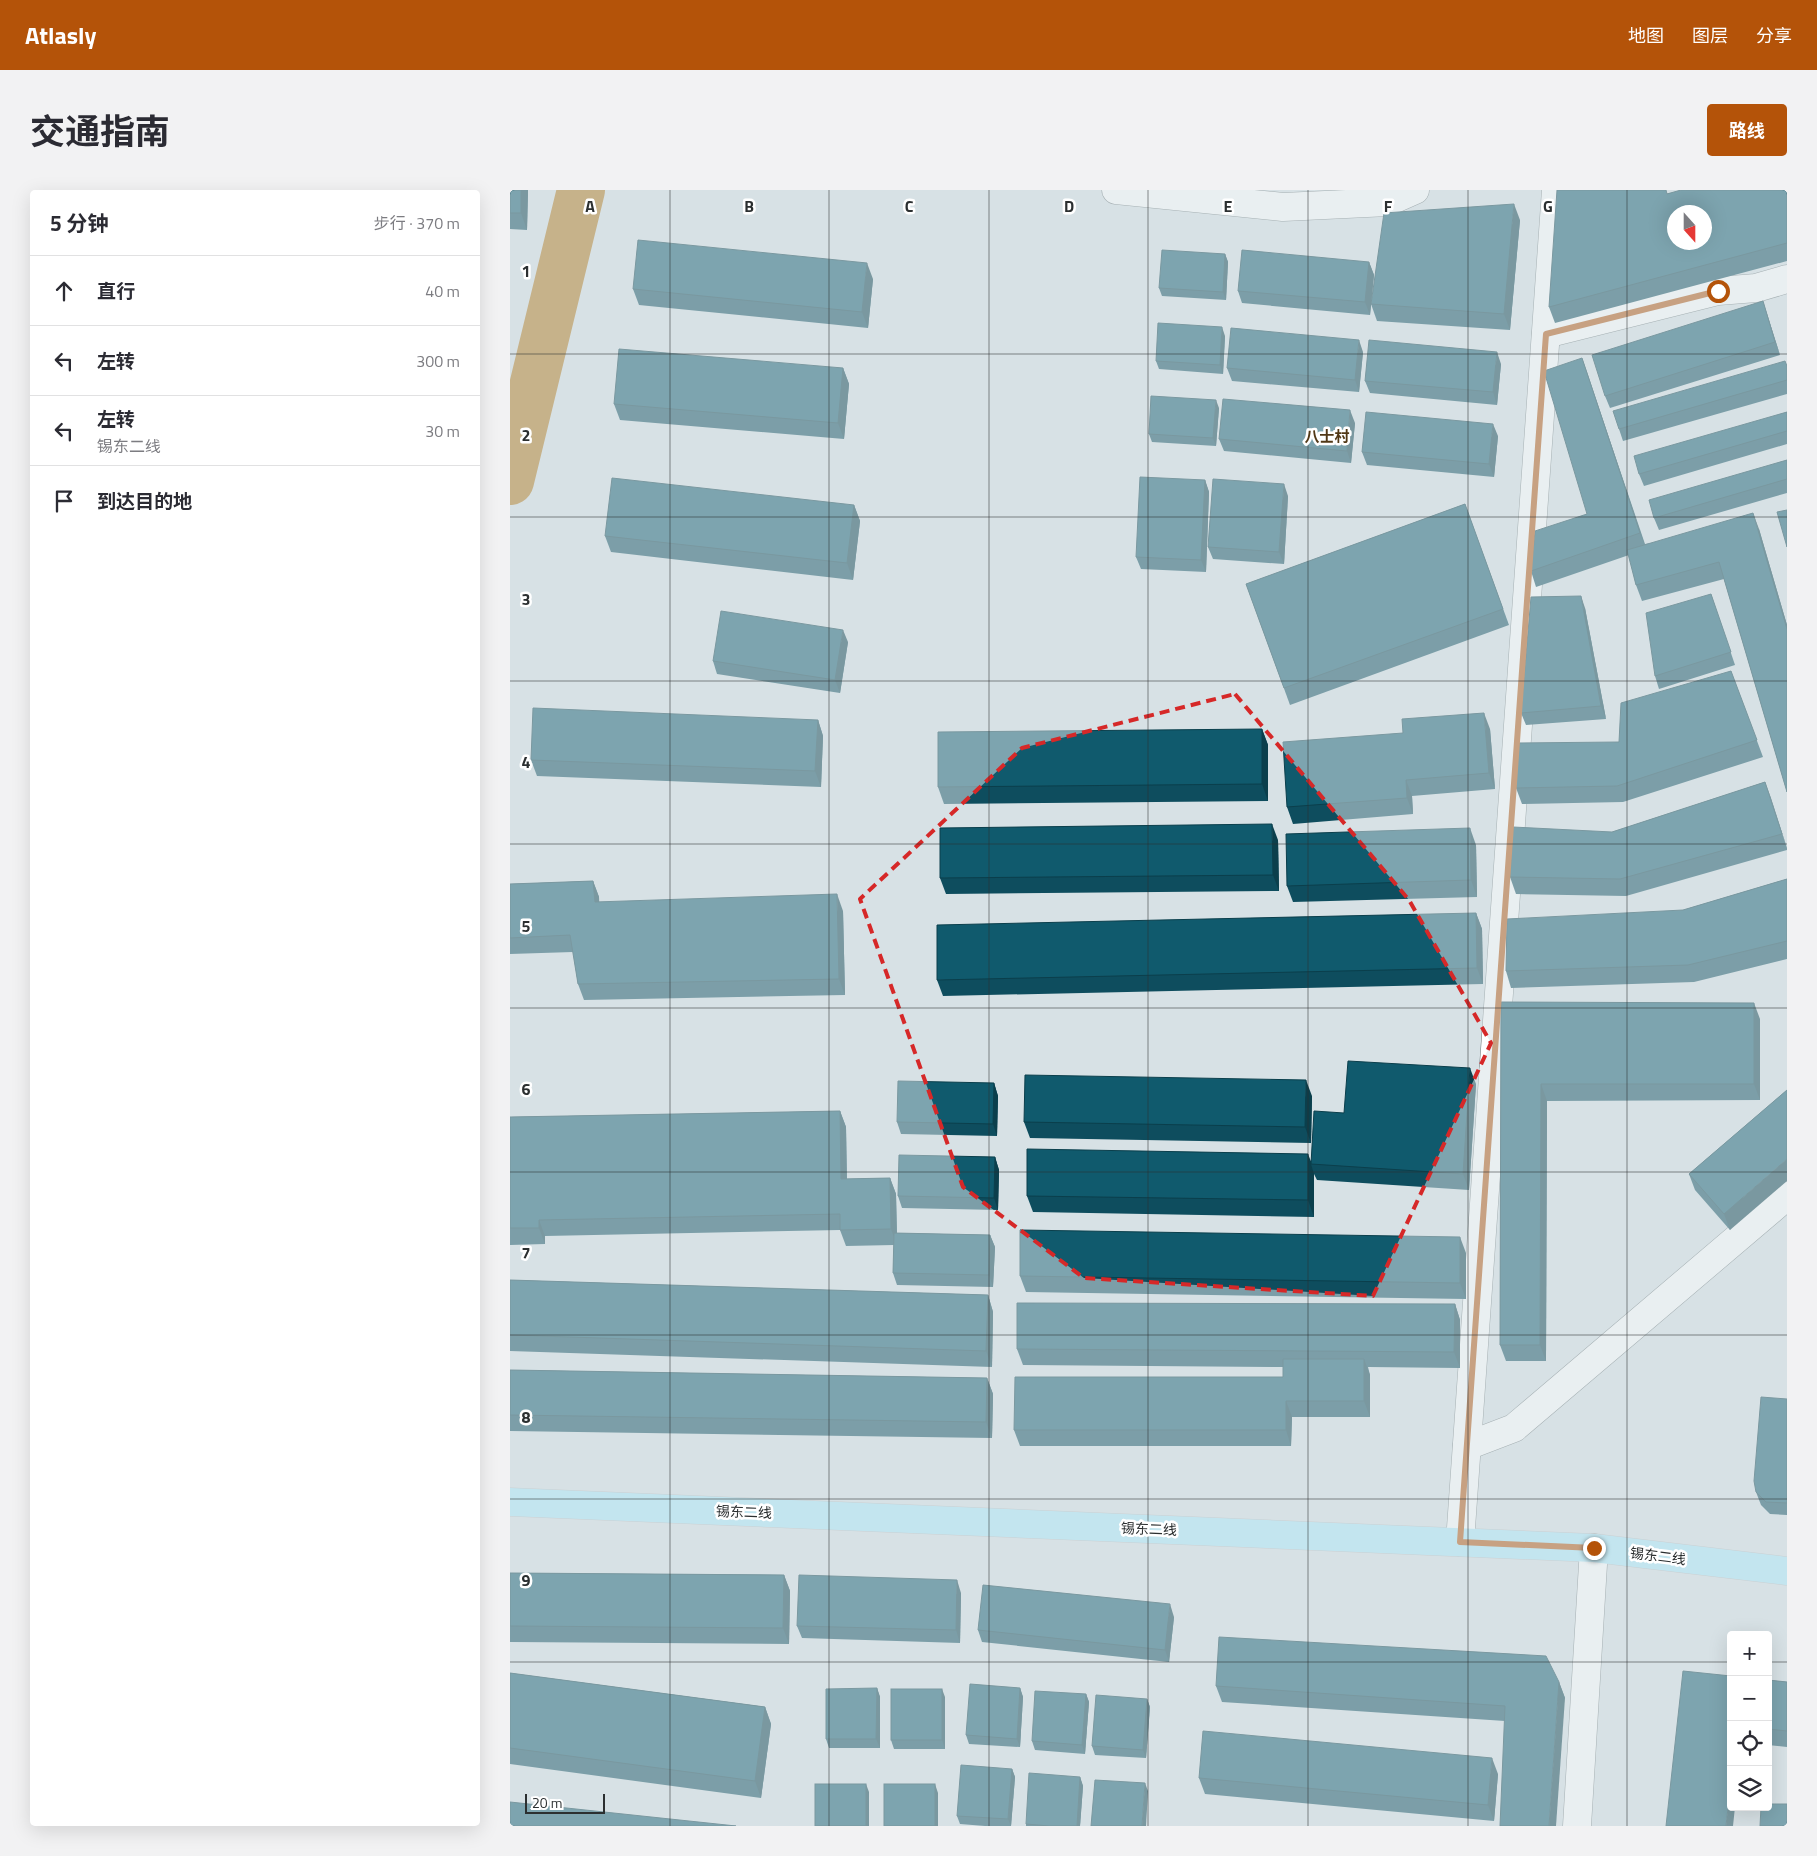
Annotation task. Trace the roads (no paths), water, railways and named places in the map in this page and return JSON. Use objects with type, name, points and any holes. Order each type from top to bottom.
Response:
[{"type":"main road","name":"锡东二线","points":[[510,1502],[1594,1548],[1787,1571]]},
{"type":"street","points":[[1116,190],[1283,207],[1388,202],[1414,190]]},
{"type":"street","points":[[1460,1542],[1556,190]]},
{"type":"street","points":[[1546,334],[1718,291],[1756,288],[1787,279]]},
{"type":"street","points":[[1467,1446],[1514,1428],[1787,1196]]},
{"type":"street","points":[[1576,1826],[1594,1548]]},
{"type":"waterway","points":[[510,481],[581,190]]},
{"type":"district","name":"八士村","points":[[1327,437]]}]
